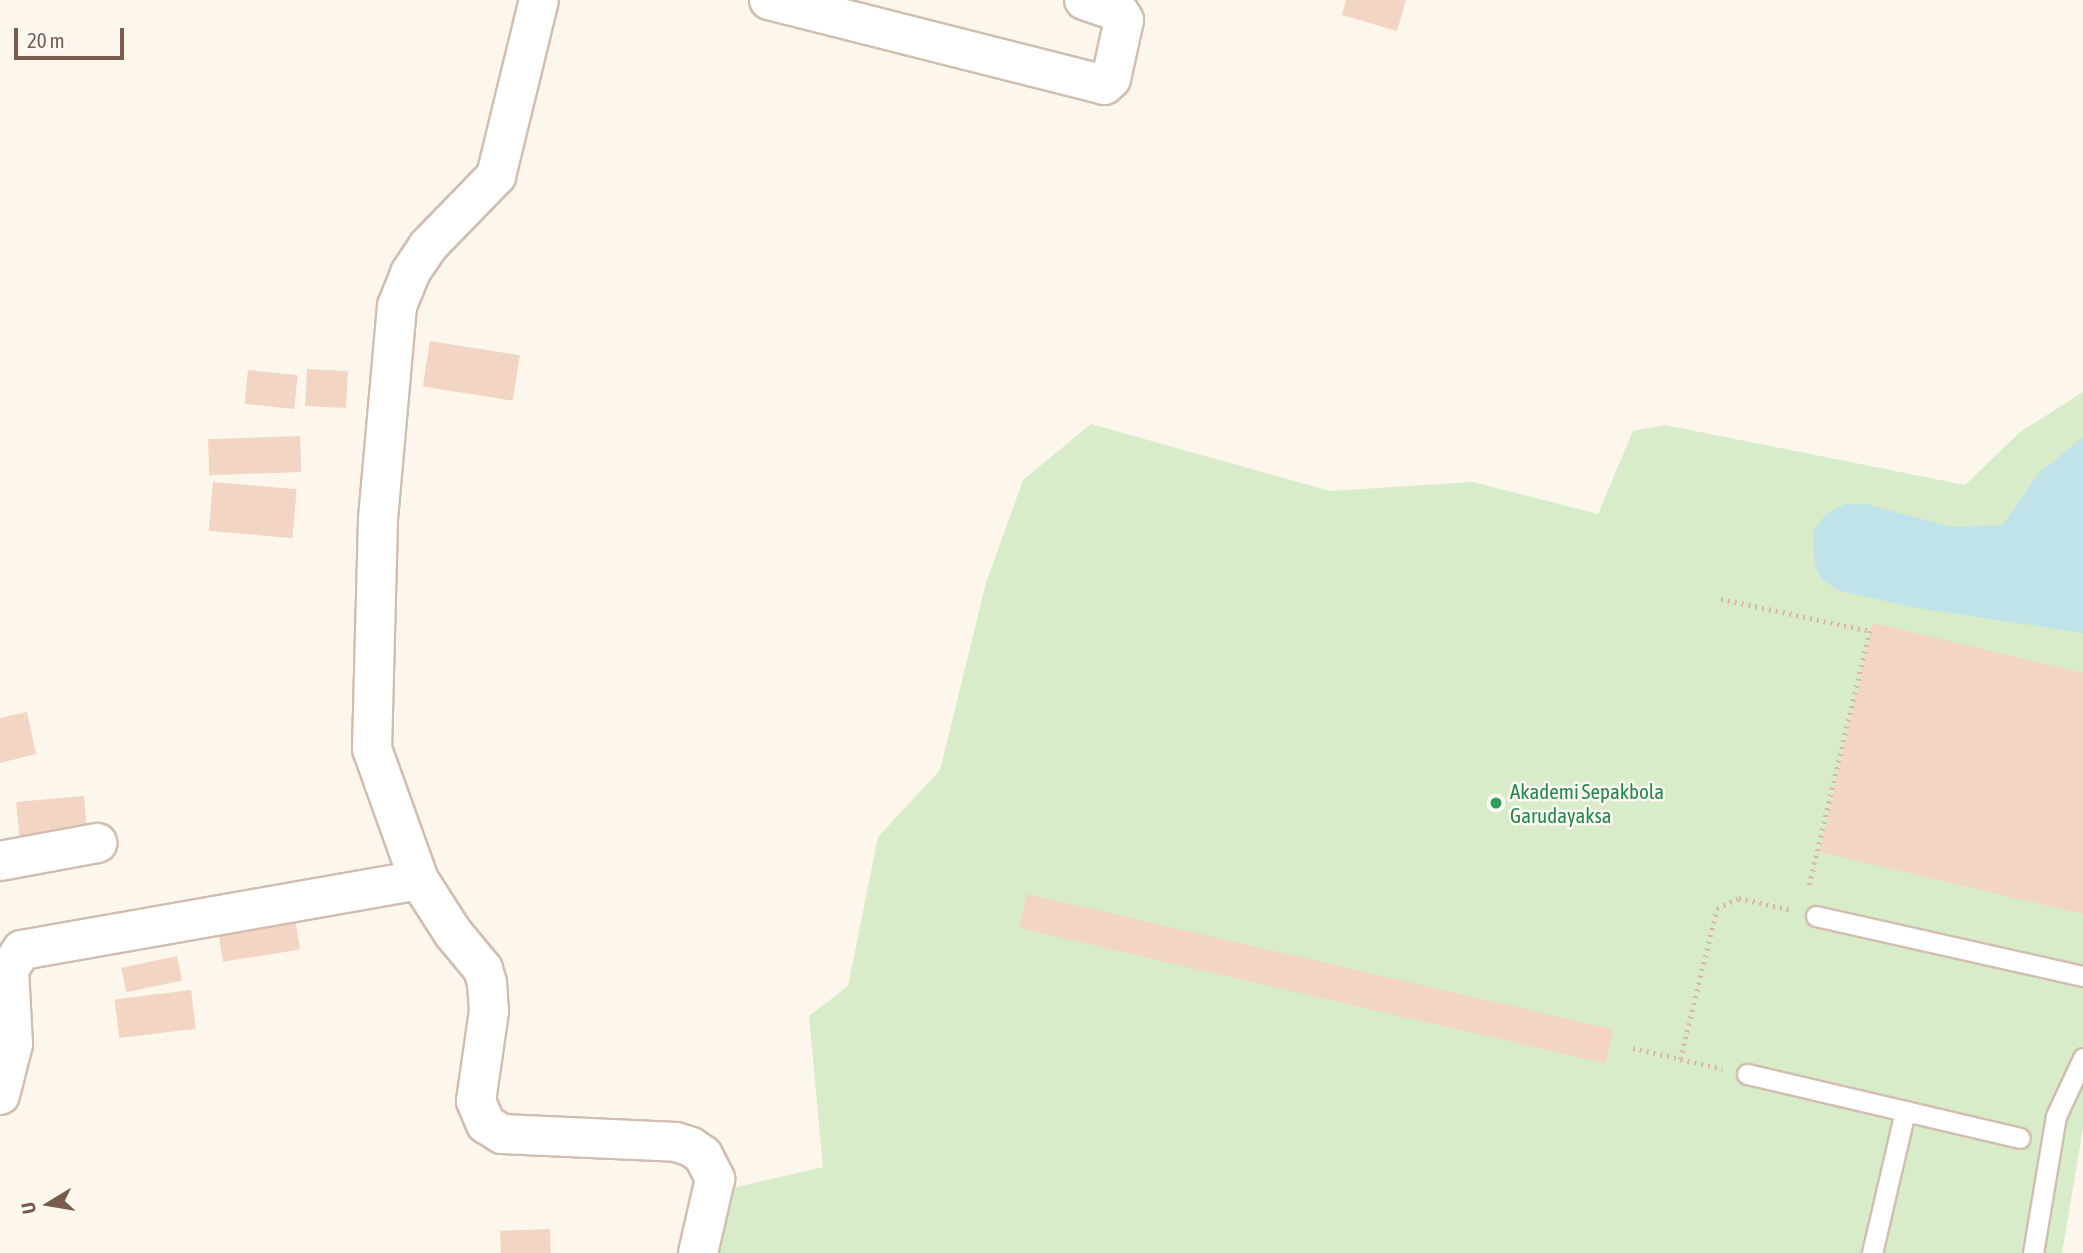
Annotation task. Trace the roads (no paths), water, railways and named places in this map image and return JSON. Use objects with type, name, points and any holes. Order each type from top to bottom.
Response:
[{"type":"street","points":[[539,0],[496,176],[436,235],[410,273],[397,306],[378,519],[372,748],[419,880],[485,976],[489,1012],[476,1101],[486,1125],[502,1134],[676,1142],[691,1147],[703,1155],[715,1179],[698,1253]]},
{"type":"street","points":[[769,0],[1104,85],[1111,79],[1124,20],[1119,12],[1084,0]]},
{"type":"street","points":[[0,861],[97,843]]},
{"type":"street","points":[[0,1095],[13,1044],[9,969],[13,957],[22,950],[419,880]]},
{"type":"lane","points":[[1810,915],[2083,976]]},
{"type":"lane","points":[[2033,1253],[2056,1115],[2083,1058]]},
{"type":"lane","points":[[1747,1074],[2020,1138]]},
{"type":"lane","points":[[1872,1253],[1905,1111]]},
{"type":"water","points":[[2083,437],[2083,633],[1917,608],[1840,591],[1822,580],[1815,565],[1813,531],[1825,515],[1845,504],[1866,504],[1952,527],[2003,525],[2039,473]]},
{"type":"place","name":"Akademi Sepakbola Garudayaksa","points":[[1496,803]]}]
